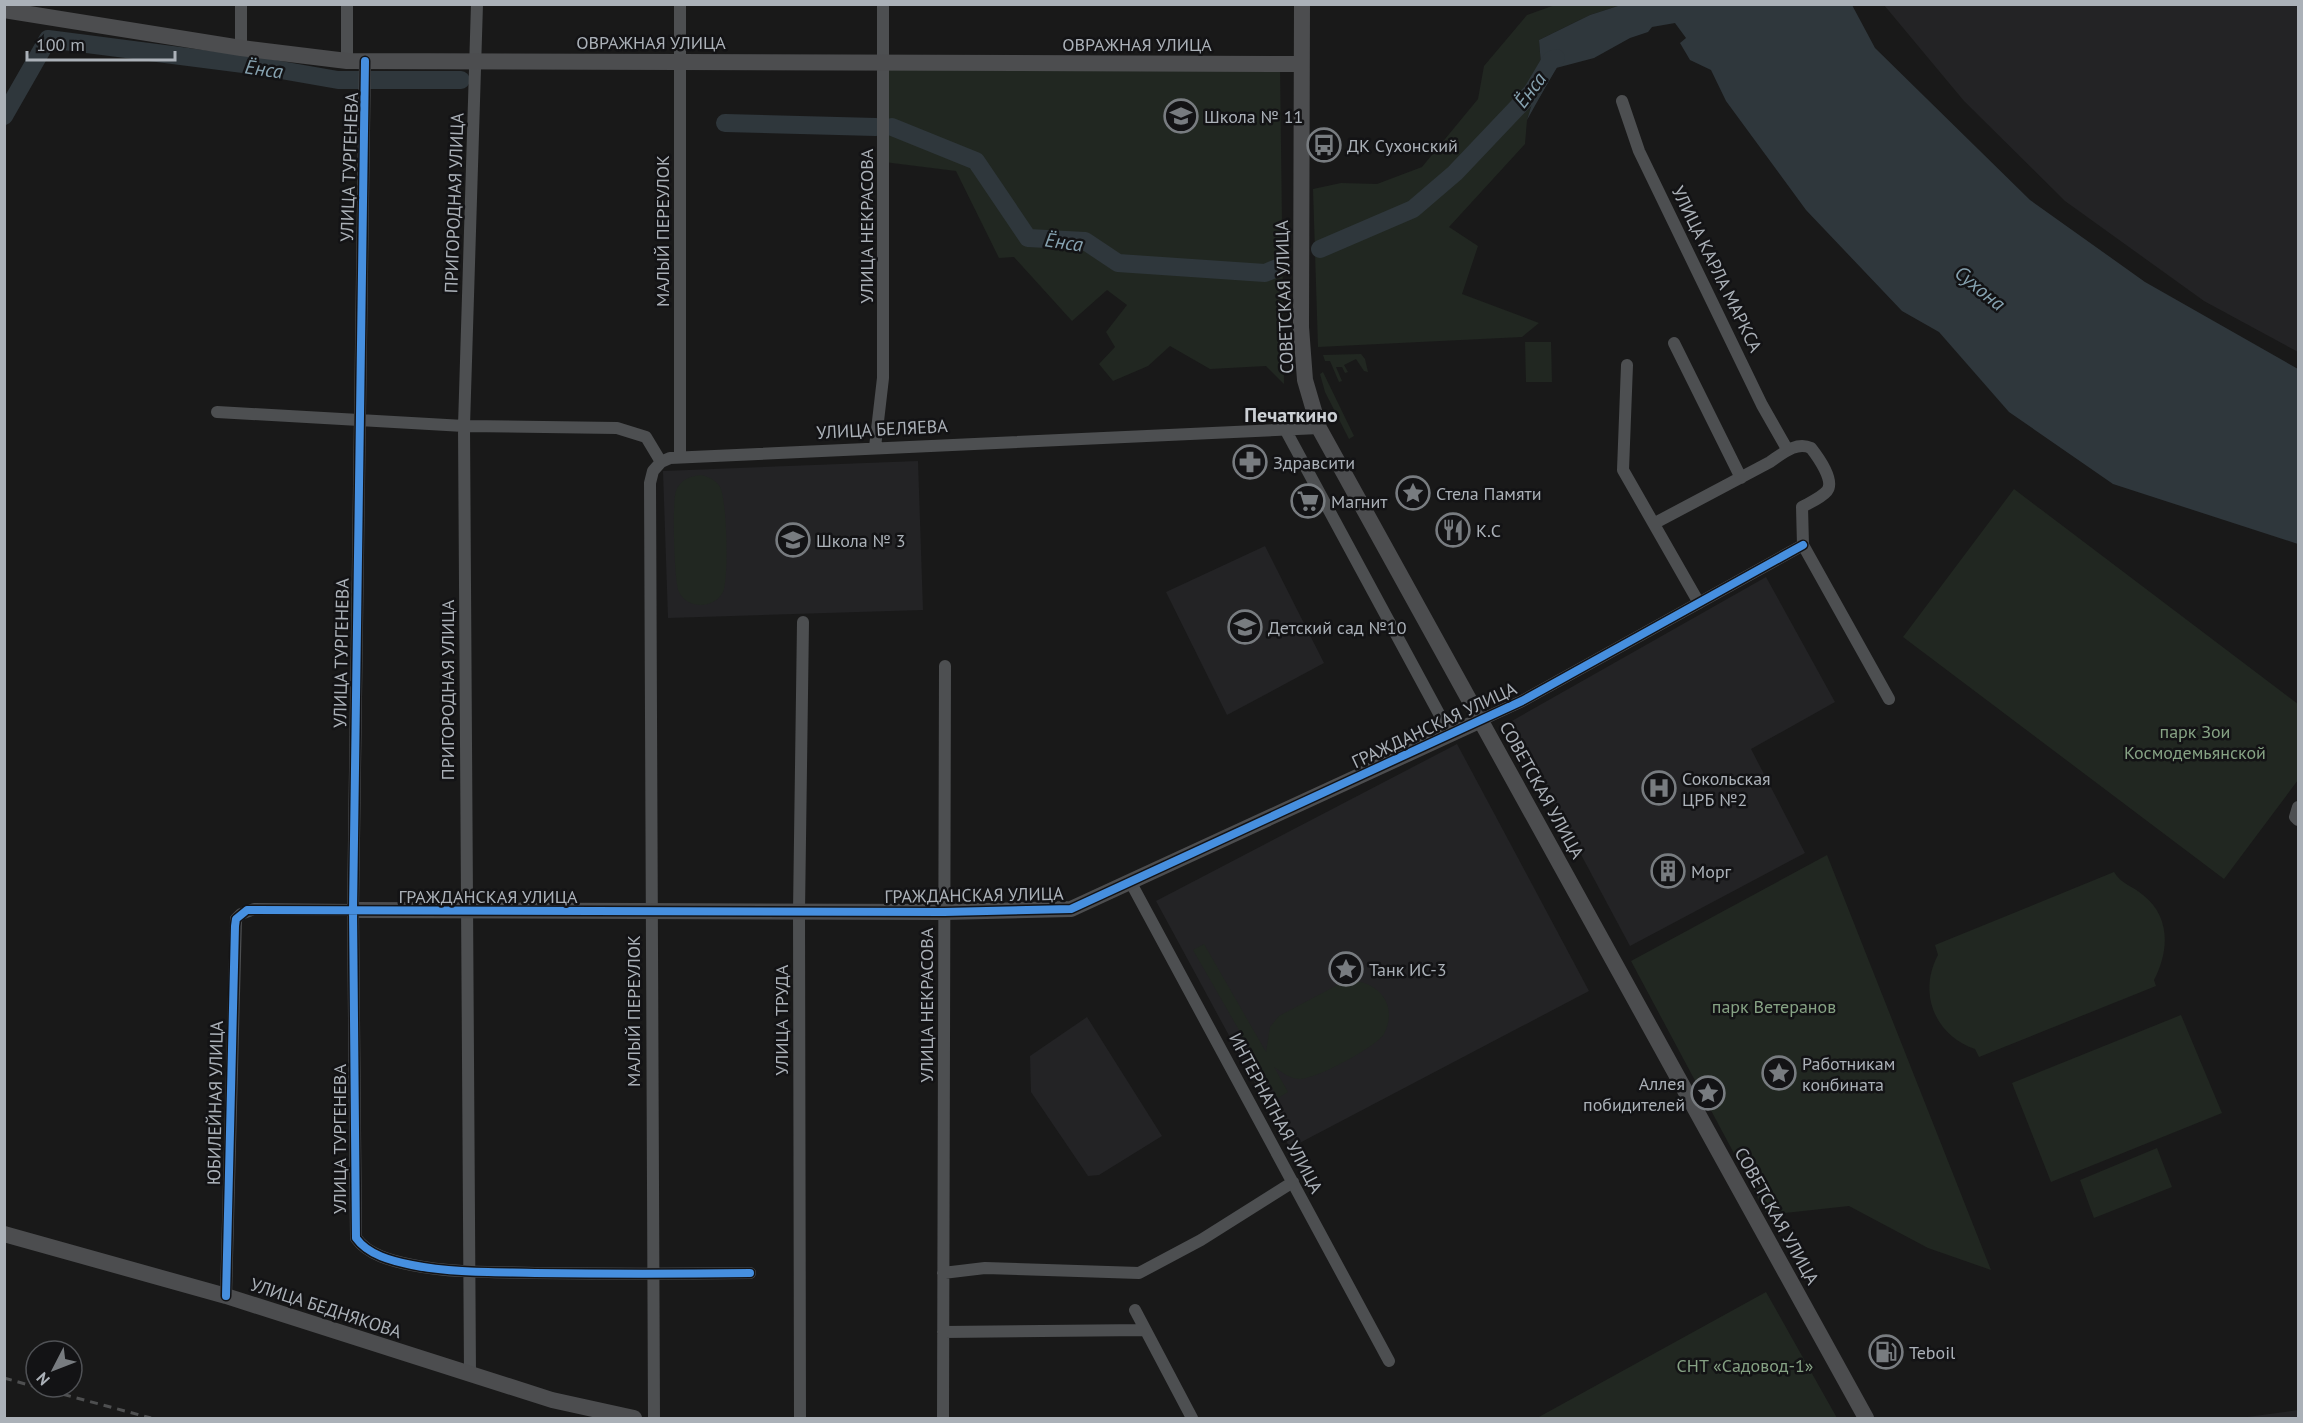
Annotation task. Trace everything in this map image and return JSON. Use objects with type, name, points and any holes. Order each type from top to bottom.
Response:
[{"type":"street","points":[[241,4],[241,48]]},
{"type":"street","points":[[347,4],[347,61]]},
{"type":"street","name":"ПРИГОРОДНАЯ УЛИЦА","points":[[470,1375],[464,426],[477,4]]},
{"type":"street","name":"МАЛЫЙ ПЕРЕУЛОК","points":[[680,4],[680,457]]},
{"type":"street","name":"УЛИЦА НЕКРАСОВА","points":[[875,447],[883,378],[883,4]]},
{"type":"street","name":"СОВЕТСКАЯ УЛИЦА","points":[[1302,4],[1301,337],[1305,380],[1319,428],[1866,1419]]},
{"type":"street","name":"ОВРАЖНАЯ УЛИЦА","points":[[4,10],[241,48],[347,61],[1301,64]]},
{"type":"street","name":"УЛИЦА ТУРГЕНЕВА","points":[[365,61],[353,910],[354,1227],[361,1244],[381,1257],[412,1265],[469,1271]]},
{"type":"street","name":"УЛИЦА КАРЛА МАРКСА","points":[[1622,101],[1639,151],[1757,394],[1787,449]]},
{"type":"street","points":[[1674,343],[1741,478]]},
{"type":"street","points":[[1627,365],[1623,470],[1699,603]]},
{"type":"street","points":[[217,412],[464,426],[617,428],[646,437],[653,445],[661,462]]},
{"type":"street","name":"УЛИЦА БЕЛЯЕВА","points":[[661,462],[680,457],[1319,428]]},
{"type":"street","points":[[1285,429],[1450,734]]},
{"type":"street","points":[[1655,523],[1741,478],[1787,449],[1800,446],[1811,448],[1829,481],[1825,493],[1802,507],[1803,545],[1889,699]]},
{"type":"street","name":"МАЛЫЙ ПЕРЕУЛОК","points":[[654,1419],[651,1275],[650,483],[653,471],[661,462]]},
{"type":"street","name":"ГРАЖДАНСКАЯ УЛИЦА","points":[[241,914],[254,909],[466,912],[1056,911],[1084,905],[1522,701],[1803,545]]},
{"type":"street","name":"УЛИЦА ТРУДА","points":[[800,1419],[799,912],[803,622]]},
{"type":"street","name":"УЛИЦА НЕКРАСОВА","points":[[943,1419],[945,666]]},
{"type":"street","points":[[2298,807],[2295,817],[2298,820]]},
{"type":"street","name":"ИНТЕРНАТНАЯ УЛИЦА","points":[[1131,883],[1389,1361]]},
{"type":"street","name":"ЮБИЛЕЙНАЯ УЛИЦА","points":[[226,1296],[235,926],[241,914]]},
{"type":"street","points":[[942,1273],[986,1268],[1139,1273],[1201,1240],[1293,1182]]},
{"type":"street","name":"УЛИЦА БЕДНЯКОВА","points":[[4,1234],[226,1296],[552,1400],[634,1419]]},
{"type":"street","points":[[469,1271],[651,1275],[750,1273]]},
{"type":"street","points":[[1135,1310],[1192,1419]]},
{"type":"street","points":[[943,1332],[1145,1330]]},
{"type":"shaded area","points":[[1884,5],[2298,5],[2298,352],[2204,301],[2065,201],[1964,101]]},
{"type":"shaded area","name":"Школа № 3","points":[[918,461],[923,610],[668,618],[663,471]]},
{"type":"shaded area","name":"Детский сад №10","points":[[1265,546],[1324,663],[1227,715],[1166,592]]},
{"type":"shaded area","name":"Сокольская ЦРБ №2","points":[[1766,577],[1835,702],[1751,749],[1805,853],[1630,946],[1510,722]]},
{"type":"shaded area","points":[[1457,744],[1589,991],[1290,1148],[1156,901]]},
{"type":"shaded area","points":[[1087,1017],[1162,1136],[1099,1175],[1088,1176],[1031,1092],[1030,1056]]},
{"type":"shaded area","points":[[2298,1410],[2298,1418],[2240,1418]]},
{"type":"green space","points":[[1555,5],[1621,5],[1590,15],[1539,40],[1542,77],[1532,92],[1534,97],[1527,120],[1525,144],[1449,227],[1478,246],[1462,294],[1539,323],[1522,337],[1318,347],[1313,189],[1341,183],[1377,184],[1422,167],[1478,99],[1484,66],[1527,15]]},
{"type":"green space","points":[[883,62],[1280,64],[1284,384],[1266,366],[1210,369],[1170,346],[1148,366],[1113,381],[1099,364],[1115,347],[1106,332],[1127,305],[1107,290],[1072,321],[1014,257],[999,258],[956,171],[884,162]]},
{"type":"green space","points":[[1525,342],[1551,342],[1552,382],[1526,382]]},
{"type":"green space","points":[[1361,354],[1365,359],[1368,372],[1364,371],[1356,359],[1344,365],[1348,372],[1345,373],[1342,367],[1336,367],[1342,381],[1339,382],[1330,361],[1325,361],[1323,355]]},
{"type":"green space","points":[[1323,372],[1354,436],[1349,439],[1325,392],[1320,374]]},
{"type":"green space","points":[[701,475],[716,482],[720,487],[726,522],[727,556],[723,592],[714,602],[701,605],[688,601],[679,592],[674,525],[675,498],[678,487],[686,479]]},
{"type":"green space","name":"парк Зои Космодемьянской","points":[[2014,489],[2298,704],[2298,780],[2224,879],[1903,637]]},
{"type":"green space","name":"парк Ветеранов","points":[[1827,855],[1991,1270],[1928,1248],[1849,1206],[1767,1215],[1631,961]]},
{"type":"green space","points":[[2114,872],[2139,892],[2159,913],[2165,935],[2163,958],[2154,980],[2156,986],[1979,1057],[1975,1049],[1949,1034],[1940,1023],[1930,997],[1932,969],[1938,955],[1935,945]]},
{"type":"green space","points":[[1204,944],[1266,1052],[1270,1027],[1279,1016],[1345,981],[1366,984],[1375,988],[1382,995],[1389,1012],[1384,1034],[1358,1054],[1331,1069],[1307,1078],[1292,1078],[1274,1067],[1288,1092],[1278,1098],[1193,950]]},
{"type":"green space","points":[[2181,1015],[2222,1113],[2051,1182],[2012,1083]]},
{"type":"green space","points":[[2157,1148],[2172,1187],[2094,1218],[2080,1180]]},
{"type":"green space","name":"СНТ «Садовод-1»","points":[[1766,1292],[1837,1418],[1537,1418]]},
{"type":"water","name":"Сухона","points":[[1621,5],[1852,5],[1875,48],[2030,200],[2145,282],[2298,369],[2298,544],[2113,484],[2009,412],[1939,332],[1902,311],[1806,210],[1726,101],[1711,70],[1690,60],[1680,43],[1686,38],[1675,23],[1652,27],[1648,32],[1630,38],[1594,58],[1556,68],[1527,120],[1534,97],[1532,92],[1542,77],[1539,40],[1590,15]]},
{"type":"waterway","name":"Ёнса","points":[[4,116],[48,39],[258,66],[338,80],[461,80]]},
{"type":"waterway","name":"Ёнса","points":[[1320,249],[1413,209],[1455,173],[1532,92],[1551,60],[1556,58]]},
{"type":"waterway","name":"Ёнса","points":[[725,123],[876,127]]},
{"type":"waterway","name":"Ёнса","points":[[892,127],[976,161],[1028,238],[1085,241],[1118,263],[1265,273],[1277,268]]},
{"type":"railway","points":[[4,1378],[24,1384]]},
{"type":"railway","points":[[81,1399],[151,1418]]},
{"type":"cycle path","points":[[365,61],[353,910],[356,1238],[367,1249],[389,1259],[442,1269],[562,1273],[750,1273]]},
{"type":"cycle path","points":[[226,1296],[235,926],[236,919],[247,910],[944,912],[1071,909],[1522,701],[1803,545]]},
{"type":"place","name":"Школа № 11","points":[[1181,116]]},
{"type":"place","name":"ДК Сухонский","points":[[1324,145]]},
{"type":"place","name":"Здравсити","points":[[1250,462]]},
{"type":"place","name":"Стела Памяти","points":[[1413,493]]},
{"type":"place","name":"Магнит","points":[[1308,501]]},
{"type":"place","name":"К.С","points":[[1453,530]]},
{"type":"place","name":"Школа № 3","points":[[793,540]]},
{"type":"place","name":"Детский сад №10","points":[[1245,627]]},
{"type":"place","name":"Сокольская ЦРБ №2","points":[[1659,788]]},
{"type":"place","name":"Морг","points":[[1668,871]]},
{"type":"place","name":"Танк ИС-3","points":[[1346,969]]},
{"type":"place","name":"Работникам конбината","points":[[1779,1073]]},
{"type":"place","name":"Аллея побидителей","points":[[1708,1093]]},
{"type":"place","name":"Teboil","points":[[1886,1352]]},
{"type":"district","name":"Печаткино","points":[[1291,415]]}]
